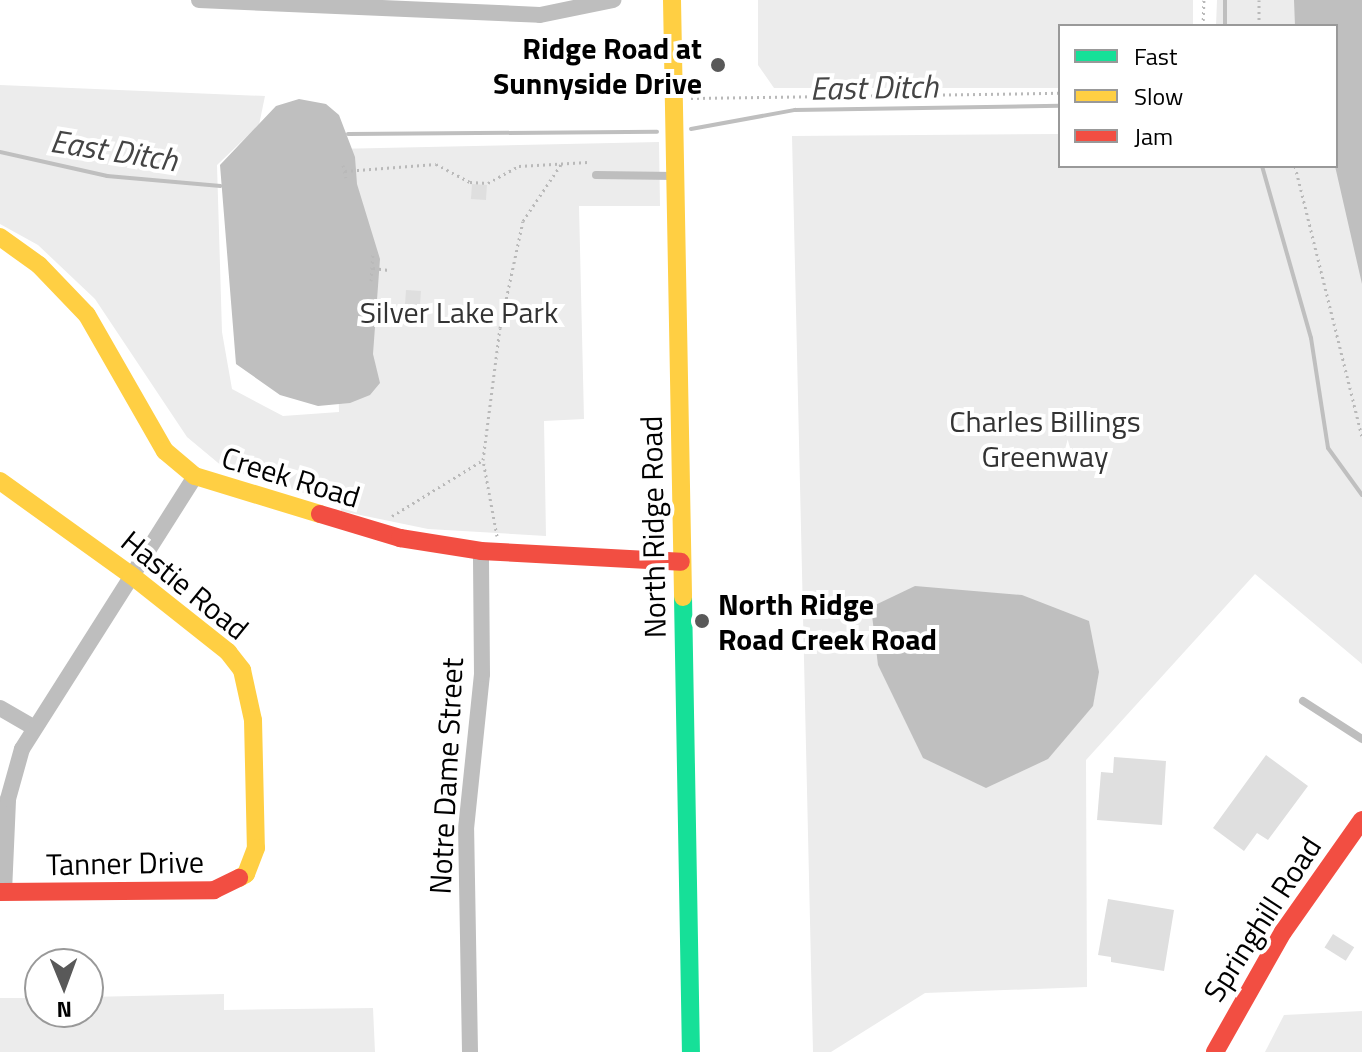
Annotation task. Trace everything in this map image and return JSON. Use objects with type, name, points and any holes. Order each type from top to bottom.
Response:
[{"type":"street","points":[[199,0],[446,7],[540,15],[613,0]]},
{"type":"street","name":"North Ridge Road","points":[[672,0],[691,1052]]},
{"type":"street","name":"Creek Road","points":[[0,237],[39,265],[87,315],[165,451],[195,476],[367,529],[481,551],[681,562]]},
{"type":"street","points":[[2,892],[8,799],[33,727],[195,476]]},
{"type":"street","name":"Hastie Road","points":[[0,481],[131,575],[228,652],[242,670],[253,720],[256,848],[246,874]]},
{"type":"street","name":"Notre Dame Street","points":[[470,1052],[466,829],[482,674],[481,551]]},
{"type":"street","points":[[0,708],[33,727]]},
{"type":"street","name":"Springhill Road","points":[[1215,1052],[1283,932],[1362,820]]},
{"type":"street","name":"Tanner Drive","points":[[2,892],[214,890],[246,874]]},
{"type":"lane","points":[[596,175],[675,176]]},
{"type":"lane","points":[[1303,701],[1362,739]]},
{"type":"path","points":[[1203,24],[1204,0]]},
{"type":"path","points":[[1259,0],[1259,24]]},
{"type":"path","points":[[687,98],[1058,93]]},
{"type":"path","points":[[346,178],[344,168],[436,164],[470,182],[488,183],[519,166],[588,162]]},
{"type":"path","points":[[497,533],[483,460],[500,328],[523,221],[562,163]]},
{"type":"path","points":[[1295,168],[1362,436]]},
{"type":"path","points":[[371,281],[373,253]]},
{"type":"path","points":[[372,268],[389,270]]},
{"type":"path","points":[[367,529],[483,460]]},
{"type":"green space","points":[[758,0],[1193,0],[1193,24],[1058,24],[1058,88],[774,88],[758,65]]},
{"type":"green space","name":"Charles Billings Greenway","points":[[1217,0],[1362,0],[1362,664],[1255,574],[1086,760],[1087,987],[925,993],[831,1052],[813,1052],[792,136],[1058,134],[1058,168],[1338,168],[1338,24],[1216,24]]},
{"type":"green space","name":"Silver Lake Park","points":[[0,85],[265,96],[259,125],[217,165],[222,332],[232,389],[283,416],[339,412],[333,149],[659,142],[660,206],[579,206],[584,419],[544,421],[546,536],[428,529],[341,511],[340,488],[313,496],[223,467],[187,437],[95,299],[38,245],[0,224]]},
{"type":"green space","points":[[224,994],[224,1010],[373,1008],[375,1052],[0,1052],[0,998],[24,998],[24,1028],[104,1028],[104,997]]},
{"type":"green space","points":[[1362,1011],[1362,1052],[1265,1052],[1284,1015]]},
{"type":"shaded area","points":[[1294,0],[1362,0],[1362,284],[1335,168],[1338,168],[1338,24],[1295,24]]},
{"type":"shaded area","points":[[299,99],[326,104],[339,115],[355,157],[357,184],[380,259],[373,354],[380,383],[370,395],[350,403],[318,406],[280,395],[236,364],[220,165],[276,106]]},
{"type":"shaded area","points":[[915,586],[1022,595],[1089,621],[1099,672],[1093,706],[1048,759],[986,788],[923,758],[878,665],[871,607]]},
{"type":"building","points":[[472,184],[487,185],[486,200],[471,199]]},
{"type":"building","points":[[406,290],[421,291],[420,306],[405,305]]},
{"type":"building","points":[[1266,755],[1308,786],[1268,840],[1257,833],[1244,851],[1213,828]]},
{"type":"building","points":[[1114,757],[1166,761],[1162,825],[1097,820],[1101,772],[1113,773]]},
{"type":"building","points":[[1108,899],[1174,910],[1164,971],[1111,962],[1111,957],[1098,955]]},
{"type":"building","points":[[1333,934],[1354,947],[1346,961],[1325,948]]},
{"type":"waterway","points":[[1225,0],[1225,24]]},
{"type":"waterway","name":"East Ditch","points":[[691,129],[795,110],[1058,106]]},
{"type":"waterway","name":"East Ditch","points":[[348,134],[657,132]]},
{"type":"waterway","name":"East Ditch","points":[[0,152],[107,176],[221,186]]},
{"type":"waterway","points":[[1263,168],[1311,338],[1328,448],[1362,495]]},
{"type":"traffic: fast","points":[[683,597],[691,1052]]},
{"type":"traffic: slow","points":[[672,0],[683,597]]},
{"type":"traffic: slow","points":[[0,237],[39,265],[87,315],[165,451],[195,476],[320,514]]},
{"type":"traffic: slow","points":[[0,481],[131,575],[228,652],[242,670],[253,720],[256,848],[246,874],[239,878]]},
{"type":"traffic: jam","points":[[320,514],[400,538],[481,551],[681,562]]},
{"type":"traffic: jam","points":[[1215,1052],[1283,932],[1362,820]]},
{"type":"traffic: jam","points":[[0,892],[214,890],[239,878]]},
{"type":"place","name":"Ridge Road at Sunnyside Drive","points":[[718,65]]},
{"type":"place","name":"North Ridge Road Creek Road","points":[[702,621]]}]
